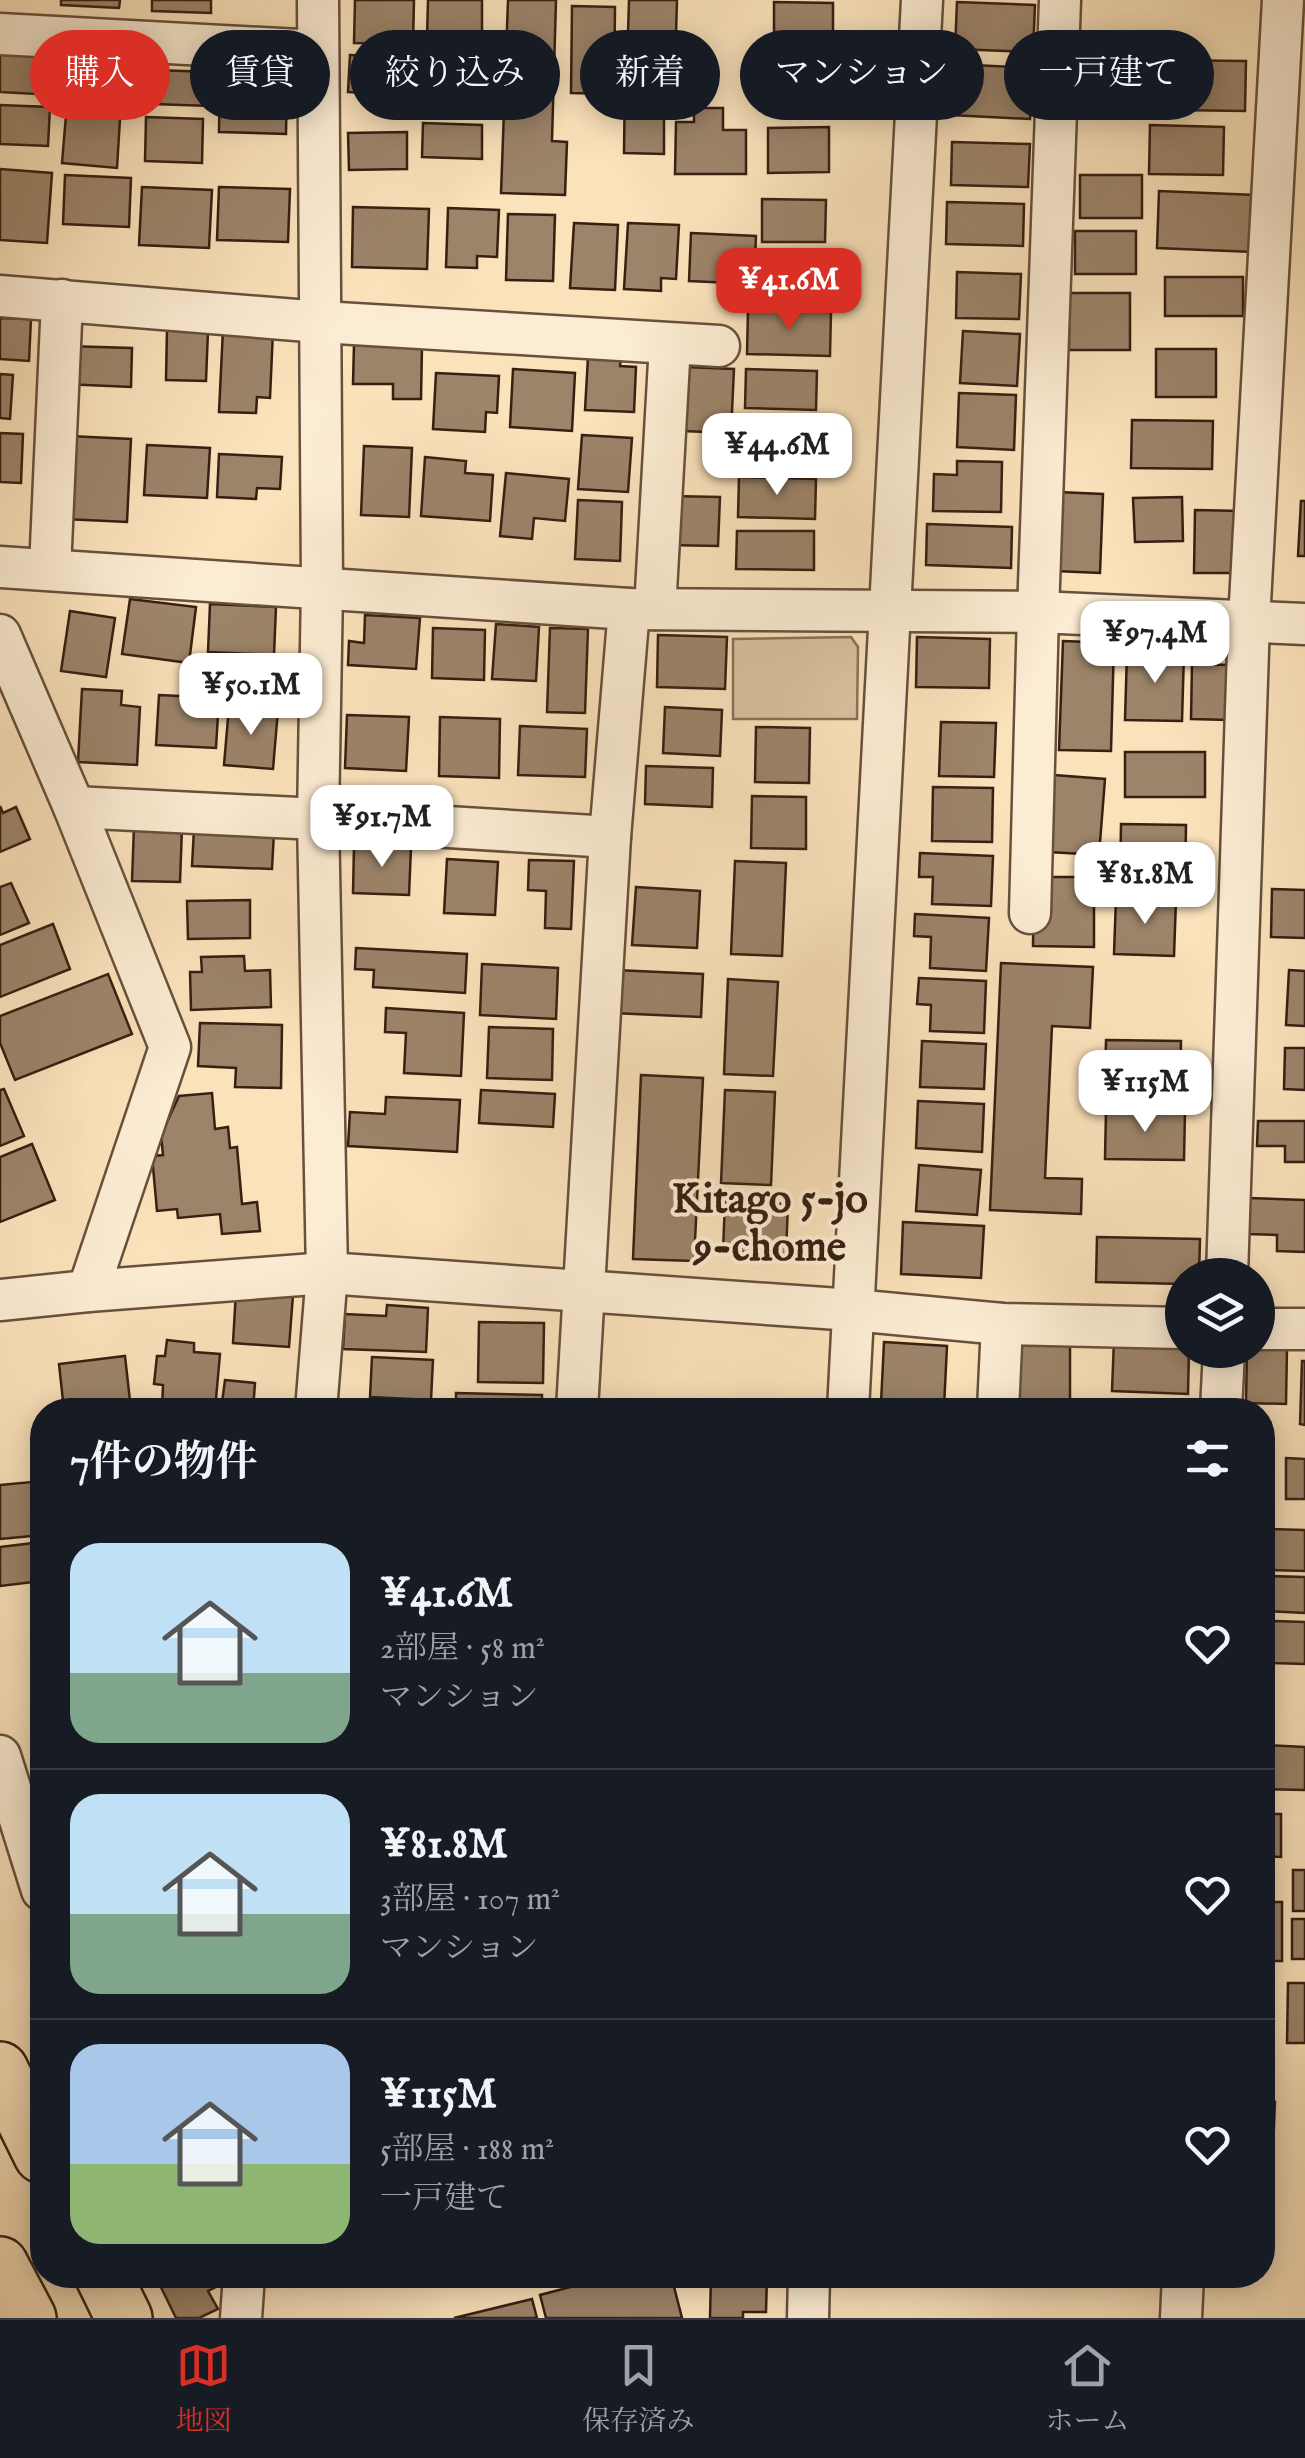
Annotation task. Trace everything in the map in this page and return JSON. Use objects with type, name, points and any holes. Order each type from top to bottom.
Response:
[{"type":"highway","points":[[0,2070],[30,2131]]},
{"type":"highway","points":[[0,2265],[28,2318]]},
{"type":"highway","points":[[109,2288],[124,2318]]},
{"type":"street","points":[[318,0],[318,30]]},
{"type":"street","points":[[848,1398],[922,0]]},
{"type":"street","points":[[1030,912],[1060,0]]},
{"type":"street","points":[[1228,1258],[1249,621],[1283,0]]},
{"type":"street","points":[[0,34],[190,44]]},
{"type":"street","points":[[317,1398],[327,1273],[318,819],[322,588],[319,120]]},
{"type":"street","points":[[0,296],[321,322],[719,346]]},
{"type":"street","points":[[50,569],[62,300]]},
{"type":"street","points":[[578,1398],[610,837],[642,609],[670,344]]},
{"type":"street","points":[[0,567],[642,609],[1038,612],[1305,624]]},
{"type":"street","points":[[0,635],[170,1047],[88,1290]]},
{"type":"street","points":[[74,807],[610,837]]},
{"type":"street","points":[[0,1300],[327,1273],[1002,1324],[1165,1328]]},
{"type":"street","points":[[999,1398],[1002,1324]]},
{"type":"street","points":[[1275,1329],[1305,1329]]},
{"type":"street","points":[[1222,1398],[1223,1368]]},
{"type":"street","points":[[0,1756],[30,1852]]},
{"type":"street","points":[[241,2318],[243,2288]]},
{"type":"street","points":[[808,2318],[809,2288]]},
{"type":"street","points":[[1181,2318],[1182,2288]]},
{"type":"shaded area","points":[[851,637],[858,647],[857,719],[733,719],[733,639]]},
{"type":"building","points":[[61,0],[120,0],[119,8],[61,5]]},
{"type":"building","points":[[152,0],[211,0],[211,13],[152,11]]},
{"type":"building","points":[[355,0],[414,0],[413,30],[354,30]]},
{"type":"building","points":[[428,0],[482,0],[482,30],[427,30]]},
{"type":"building","points":[[508,0],[556,0],[555,30],[507,30]]},
{"type":"building","points":[[629,0],[677,0],[676,30],[628,30]]},
{"type":"building","points":[[774,2],[833,3],[833,30],[774,30]]},
{"type":"building","points":[[957,2],[1035,5],[1034,30],[1004,30],[1004,51],[984,50],[984,30],[956,30]]},
{"type":"building","points":[[572,6],[615,7],[615,30],[580,30],[580,93],[571,93]]},
{"type":"building","points":[[0,49],[30,51],[30,94],[0,92]]},
{"type":"building","points":[[1214,61],[1246,61],[1245,111],[1214,111]]},
{"type":"building","points":[[984,66],[1004,66],[1004,118],[984,117]]},
{"type":"building","points":[[170,71],[190,71],[190,105],[170,105]]},
{"type":"building","points":[[0,105],[30,106],[30,120],[49,120],[48,146],[0,144]]},
{"type":"building","points":[[723,108],[723,130],[746,130],[746,174],[675,174],[676,122],[720,120]]},
{"type":"building","points":[[66,120],[120,120],[117,168],[62,163]]},
{"type":"building","points":[[146,120],[203,120],[202,163],[145,161]]},
{"type":"building","points":[[219,120],[286,120],[286,134],[219,132]]},
{"type":"building","points":[[504,120],[553,120],[552,141],[567,142],[565,195],[501,193]]},
{"type":"building","points":[[624,120],[664,120],[664,154],[624,153]]},
{"type":"building","points":[[423,123],[482,125],[482,159],[422,157]]},
{"type":"building","points":[[1150,125],[1224,127],[1223,175],[1149,174]]},
{"type":"building","points":[[829,127],[829,172],[768,173],[768,128]]},
{"type":"building","points":[[407,132],[407,169],[349,170],[348,133]]},
{"type":"building","points":[[952,142],[1030,144],[1028,187],[951,185]]},
{"type":"building","points":[[0,169],[52,173],[47,243],[0,240]]},
{"type":"building","points":[[65,175],[131,178],[129,227],[63,224]]},
{"type":"building","points":[[1080,175],[1142,175],[1142,218],[1080,218]]},
{"type":"building","points":[[142,187],[212,190],[209,248],[139,245]]},
{"type":"building","points":[[219,187],[290,189],[288,242],[217,240]]},
{"type":"building","points":[[1159,191],[1255,195],[1253,252],[1157,248]]},
{"type":"building","points":[[762,199],[826,200],[825,242],[762,242]]},
{"type":"building","points":[[947,202],[1024,204],[1023,246],[946,244]]},
{"type":"building","points":[[353,207],[429,209],[427,269],[352,267]]},
{"type":"building","points":[[448,208],[499,210],[497,257],[477,256],[477,268],[446,267]]},
{"type":"building","points":[[508,214],[555,215],[553,281],[506,280]]},
{"type":"building","points":[[574,223],[618,225],[615,290],[570,288]]},
{"type":"building","points":[[628,223],[679,225],[676,279],[661,278],[661,291],[624,289]]},
{"type":"building","points":[[1075,231],[1136,231],[1136,274],[1075,274]]},
{"type":"building","points":[[691,233],[756,236],[754,284],[689,281]]},
{"type":"building","points":[[768,253],[832,257],[829,301],[765,297]]},
{"type":"building","points":[[957,272],[1021,274],[1019,319],[956,318]]},
{"type":"building","points":[[1165,277],[1243,277],[1243,316],[1165,316]]},
{"type":"building","points":[[1069,293],[1130,293],[1130,350],[1069,350]]},
{"type":"building","points":[[748,310],[831,312],[830,356],[747,354]]},
{"type":"building","points":[[0,318],[31,319],[29,361],[0,359]]},
{"type":"building","points":[[167,329],[208,331],[206,381],[166,380]]},
{"type":"building","points":[[223,329],[273,331],[270,398],[257,397],[256,413],[219,412]]},
{"type":"building","points":[[963,331],[1020,334],[1017,386],[960,383]]},
{"type":"building","points":[[354,344],[422,345],[421,399],[393,399],[393,384],[353,384]]},
{"type":"building","points":[[66,346],[132,348],[131,387],[64,384]]},
{"type":"building","points":[[1156,349],[1216,349],[1216,397],[1156,397]]},
{"type":"building","points":[[588,357],[621,359],[620,366],[636,367],[634,412],[585,410]]},
{"type":"building","points":[[686,367],[734,369],[731,433],[683,431]]},
{"type":"building","points":[[513,369],[575,373],[572,431],[510,427]]},
{"type":"building","points":[[746,369],[817,371],[816,410],[745,408]]},
{"type":"building","points":[[436,373],[499,376],[497,413],[486,412],[485,432],[433,429]]},
{"type":"building","points":[[0,374],[13,375],[10,419],[0,418]]},
{"type":"building","points":[[959,393],[1016,395],[1014,450],[957,447]]},
{"type":"building","points":[[1132,420],[1213,421],[1212,469],[1131,468]]},
{"type":"building","points":[[745,424],[817,425],[816,465],[744,465]]},
{"type":"building","points":[[0,433],[23,434],[21,483],[0,482]]},
{"type":"building","points":[[582,435],[632,438],[628,492],[578,489]]},
{"type":"building","points":[[69,436],[131,439],[127,522],[65,519]]},
{"type":"building","points":[[147,445],[210,448],[207,498],[144,495]]},
{"type":"building","points":[[364,446],[412,448],[409,517],[361,515]]},
{"type":"building","points":[[219,454],[282,457],[280,489],[257,488],[256,499],[217,497]]},
{"type":"building","points":[[425,457],[466,461],[465,473],[493,475],[490,521],[421,516]]},
{"type":"building","points":[[957,461],[1002,462],[1001,512],[933,511],[934,474],[957,475]]},
{"type":"building","points":[[506,473],[569,479],[565,521],[534,518],[532,539],[500,536]]},
{"type":"building","points":[[739,477],[816,479],[815,519],[738,517]]},
{"type":"building","points":[[1058,492],[1103,494],[1100,573],[1055,571]]},
{"type":"building","points":[[669,496],[720,497],[718,546],[667,545]]},
{"type":"building","points":[[1182,497],[1183,541],[1135,542],[1133,498]]},
{"type":"building","points":[[578,500],[622,502],[620,561],[575,559]]},
{"type":"building","points":[[1301,501],[1305,501],[1305,556],[1298,556]]},
{"type":"building","points":[[1195,510],[1241,511],[1239,573],[1194,573]]},
{"type":"building","points":[[927,524],[1012,527],[1011,568],[926,565]]},
{"type":"building","points":[[737,531],[814,531],[814,570],[736,569]]},
{"type":"building","points":[[130,599],[196,607],[189,663],[122,654]]},
{"type":"building","points":[[210,604],[276,607],[274,655],[208,652]]},
{"type":"building","points":[[70,611],[115,618],[106,677],[61,671]]},
{"type":"building","points":[[365,615],[420,618],[416,669],[348,665],[349,641],[364,643]]},
{"type":"building","points":[[496,624],[539,627],[536,681],[492,679]]},
{"type":"building","points":[[433,628],[485,630],[484,680],[432,678]]},
{"type":"building","points":[[550,628],[588,629],[585,713],[547,712]]},
{"type":"building","points":[[658,635],[727,637],[725,689],[657,687]]},
{"type":"building","points":[[917,637],[990,639],[989,688],[916,687]]},
{"type":"building","points":[[1063,641],[1114,643],[1111,751],[1059,750]]},
{"type":"building","points":[[1127,652],[1184,653],[1182,721],[1125,720]]},
{"type":"building","points":[[1192,664],[1231,665],[1229,720],[1191,719]]},
{"type":"building","points":[[82,689],[122,691],[121,705],[140,707],[137,765],[78,762]]},
{"type":"building","points":[[159,695],[219,698],[216,748],[156,745]]},
{"type":"building","points":[[229,706],[278,710],[273,769],[224,765]]},
{"type":"building","points":[[665,707],[722,710],[720,756],[663,753]]},
{"type":"building","points":[[347,715],[409,717],[406,771],[345,768]]},
{"type":"building","points":[[440,717],[500,719],[499,778],[439,776]]},
{"type":"building","points":[[941,722],[996,723],[994,777],[939,776]]},
{"type":"building","points":[[520,726],[587,729],[585,777],[518,775]]},
{"type":"building","points":[[756,727],[810,728],[809,783],[755,782]]},
{"type":"building","points":[[1125,752],[1205,752],[1205,797],[1125,797]]},
{"type":"building","points":[[646,766],[713,768],[712,807],[645,804]]},
{"type":"building","points":[[1054,775],[1105,779],[1099,855],[1049,852]]},
{"type":"building","points":[[933,787],[993,788],[992,842],[932,841]]},
{"type":"building","points":[[752,796],[806,797],[806,849],[751,848]]},
{"type":"building","points":[[0,806],[3,813],[16,807],[30,839],[0,852]]},
{"type":"building","points":[[1121,824],[1186,825],[1185,885],[1120,883]]},
{"type":"building","points":[[134,826],[182,828],[180,882],[132,881]]},
{"type":"building","points":[[194,829],[274,832],[272,869],[192,866]]},
{"type":"building","points":[[354,846],[411,848],[409,895],[353,893]]},
{"type":"building","points":[[920,853],[993,856],[991,906],[932,904],[933,877],[919,877]]},
{"type":"building","points":[[447,859],[498,862],[495,915],[444,913]]},
{"type":"building","points":[[529,860],[574,861],[571,929],[545,928],[546,891],[528,890]]},
{"type":"building","points":[[735,861],[786,863],[782,956],[731,954]]},
{"type":"building","points":[[1034,877],[1094,877],[1094,947],[1033,946]]},
{"type":"building","points":[[11,883],[29,923],[0,935],[0,887]]},
{"type":"building","points":[[636,887],[700,891],[697,948],[632,945]]},
{"type":"building","points":[[1272,889],[1305,890],[1305,938],[1271,937]]},
{"type":"building","points":[[1116,898],[1176,900],[1174,956],[1114,954]]},
{"type":"building","points":[[250,900],[250,938],[188,939],[187,901]]},
{"type":"building","points":[[915,914],[989,918],[986,971],[930,968],[931,937],[914,936]]},
{"type":"building","points":[[53,924],[70,969],[0,997],[0,945]]},
{"type":"building","points":[[356,948],[467,954],[465,993],[373,987],[374,970],[355,969]]},
{"type":"building","points":[[244,956],[245,971],[270,970],[271,1007],[191,1010],[190,972],[202,972],[201,957]]},
{"type":"building","points":[[1001,963],[1093,967],[1090,1028],[1052,1026],[1045,1178],[1082,1179],[1081,1214],[990,1210]]},
{"type":"building","points":[[482,964],[558,968],[556,1019],[480,1015]]},
{"type":"building","points":[[615,970],[703,974],[701,1017],[613,1013]]},
{"type":"building","points":[[1289,970],[1305,971],[1305,1026],[1286,1025]]},
{"type":"building","points":[[108,974],[132,1034],[15,1080],[0,1043],[0,1016]]},
{"type":"building","points":[[919,978],[986,981],[984,1033],[930,1031],[931,1005],[917,1004]]},
{"type":"building","points":[[728,979],[778,982],[773,1076],[724,1074]]},
{"type":"building","points":[[386,1008],[464,1013],[461,1076],[404,1073],[406,1033],[385,1032]]},
{"type":"building","points":[[200,1023],[282,1025],[281,1088],[235,1087],[236,1068],[198,1066]]},
{"type":"building","points":[[489,1027],[553,1029],[552,1080],[487,1078]]},
{"type":"building","points":[[1106,1040],[1181,1041],[1180,1091],[1105,1090]]},
{"type":"building","points":[[922,1041],[986,1044],[984,1089],[920,1087]]},
{"type":"building","points":[[1285,1048],[1305,1048],[1305,1090],[1284,1089]]},
{"type":"building","points":[[641,1075],[703,1078],[694,1261],[633,1259]]},
{"type":"building","points":[[4,1089],[24,1136],[0,1146],[0,1090]]},
{"type":"building","points":[[481,1090],[555,1094],[553,1127],[479,1123]]},
{"type":"building","points":[[725,1090],[775,1092],[771,1185],[721,1183]]},
{"type":"building","points":[[212,1093],[215,1129],[228,1127],[230,1148],[237,1147],[242,1204],[257,1202],[260,1231],[222,1234],[220,1214],[178,1218],[177,1209],[157,1211],[152,1156],[163,1155],[161,1135],[179,1096]]},
{"type":"building","points":[[386,1097],[460,1100],[457,1152],[348,1146],[350,1112],[385,1114]]},
{"type":"building","points":[[918,1101],[984,1104],[982,1152],[916,1148]]},
{"type":"building","points":[[1106,1110],[1185,1111],[1184,1160],[1105,1159]]},
{"type":"building","points":[[1258,1121],[1305,1121],[1305,1162],[1285,1162],[1285,1146],[1257,1146]]},
{"type":"building","points":[[32,1144],[55,1200],[0,1222],[0,1157]]},
{"type":"building","points":[[919,1165],[981,1170],[977,1215],[916,1211]]},
{"type":"building","points":[[1248,1198],[1305,1200],[1305,1252],[1277,1251],[1277,1235],[1247,1234]]},
{"type":"building","points":[[725,1201],[788,1204],[786,1254],[723,1251]]},
{"type":"building","points":[[903,1222],[984,1226],[981,1278],[901,1274]]},
{"type":"building","points":[[1097,1237],[1200,1239],[1199,1258],[1165,1258],[1165,1284],[1096,1282]]},
{"type":"building","points":[[236,1291],[293,1295],[289,1347],[233,1343]]},
{"type":"building","points":[[387,1305],[428,1308],[426,1352],[343,1349],[345,1314],[386,1316]]},
{"type":"building","points":[[479,1322],[544,1323],[543,1383],[478,1382]]},
{"type":"building","points":[[1114,1339],[1165,1340],[1165,1368],[1189,1368],[1188,1394],[1112,1391]]},
{"type":"building","points":[[167,1340],[194,1343],[194,1352],[220,1354],[216,1398],[162,1398],[163,1385],[154,1384],[157,1356],[165,1356]]},
{"type":"building","points":[[884,1342],[947,1346],[944,1398],[881,1398]]},
{"type":"building","points":[[1019,1342],[1070,1342],[1070,1398],[1018,1398]]},
{"type":"building","points":[[1275,1348],[1287,1348],[1286,1404],[1275,1404],[1275,1398],[1246,1398],[1247,1368],[1275,1368]]},
{"type":"building","points":[[125,1356],[130,1398],[63,1398],[59,1364]]},
{"type":"building","points":[[372,1357],[433,1360],[431,1398],[370,1397]]},
{"type":"building","points":[[1305,1361],[1305,1425],[1300,1424]]},
{"type":"building","points":[[225,1380],[255,1383],[254,1398],[223,1398]]},
{"type":"building","points":[[456,1393],[542,1395],[542,1398],[456,1398]]},
{"type":"building","points":[[1286,1458],[1305,1459],[1305,1499],[1286,1499]]},
{"type":"building","points":[[30,1482],[30,1536],[0,1539],[0,1485]]},
{"type":"building","points":[[1275,1529],[1305,1530],[1305,1571],[1275,1570]]},
{"type":"building","points":[[30,1543],[30,1582],[0,1586],[0,1547]]},
{"type":"building","points":[[1275,1576],[1305,1577],[1305,1613],[1275,1612]]},
{"type":"building","points":[[1275,1621],[1305,1622],[1305,1664],[1275,1663]]},
{"type":"building","points":[[1275,1746],[1305,1747],[1305,1790],[1275,1789]]},
{"type":"building","points":[[1275,1814],[1281,1814],[1281,1857],[1275,1857]]},
{"type":"building","points":[[1293,1870],[1305,1870],[1305,1911],[1293,1911]]},
{"type":"building","points":[[1275,1902],[1282,1902],[1282,1961],[1275,1961]]},
{"type":"building","points":[[1292,1919],[1305,1919],[1305,1959],[1292,1959]]},
{"type":"building","points":[[1288,1983],[1305,1983],[1305,2043],[1287,2043]]},
{"type":"building","points":[[161,2288],[214,2288],[208,2291],[218,2309],[199,2318],[176,2318]]},
{"type":"building","points":[[567,2288],[674,2288],[682,2318],[546,2318],[540,2295]]},
{"type":"building","points":[[711,2288],[767,2288],[766,2312],[743,2312],[743,2318],[710,2318]]},
{"type":"building","points":[[532,2299],[537,2318],[454,2318]]},
{"type":"district","name":"Kitago 5-jo 9-chome","points":[[770,1224]]}]
